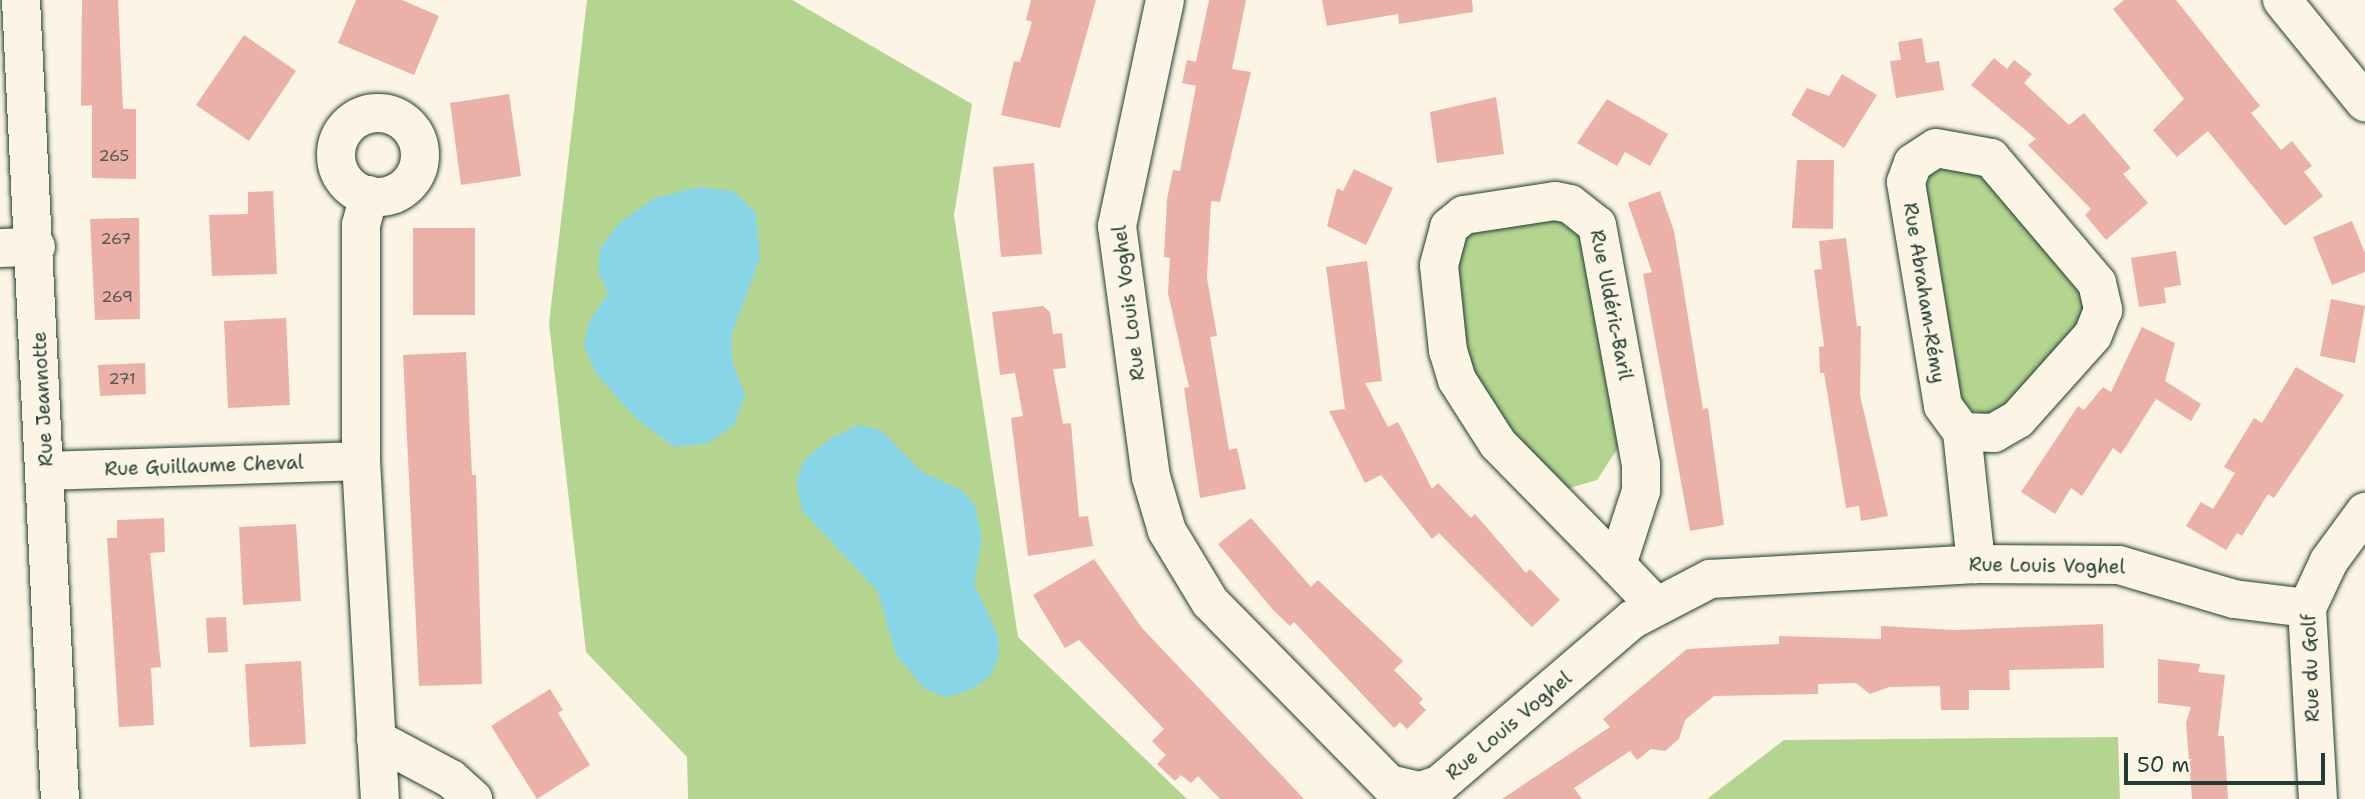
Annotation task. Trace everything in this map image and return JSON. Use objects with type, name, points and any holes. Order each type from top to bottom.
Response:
[{"type":"street","name":"Rue Jeannotte","points":[[21,0],[18,248],[46,471],[60,799]]},
{"type":"street","name":"Rue Louis Voghel","points":[[1165,0],[1117,226],[1151,477],[1167,531],[1210,602],[1389,784],[1420,791],[1439,785],[1655,605],[1710,579],[1976,564],[2119,565],[2234,599],[2307,608]]},
{"type":"street","points":[[2282,0],[2365,102]]},
{"type":"street","name":"Rue Abraham-Rémy","points":[[1962,432],[1994,433],[2018,419],[2093,335],[2103,310],[2097,282],[1991,158],[1937,148],[1913,163],[1906,182],[1943,406],[1962,432],[1976,564]]},
{"type":"street","points":[[369,195],[361,225],[360,461],[380,799]]},
{"type":"street","name":"Rue Uldéric-Baril","points":[[1617,565],[1641,491],[1641,464],[1597,225],[1570,204],[1555,201],[1464,215],[1450,227],[1439,265],[1448,351],[1457,380],[1498,444],[1655,605]]},
{"type":"street","name":"Rue Guillaume Cheval","points":[[46,471],[360,461]]},
{"type":"street","name":"Rue du Golf","points":[[2318,799],[2307,608],[2329,561],[2365,512]]},
{"type":"street","points":[[376,739],[451,779],[473,799]]},
{"type":"green space","points":[[587,0],[792,0],[972,104],[954,215],[1018,637],[1187,799],[688,799],[687,757],[586,652],[549,323]]},
{"type":"green space","points":[[1967,162],[2085,283],[2087,312],[2008,411],[1991,415],[1973,411],[1954,395],[1919,185],[1928,166]]},
{"type":"green space","points":[[1558,212],[1581,232],[1621,428],[1618,448],[1597,480],[1563,490],[1515,442],[1463,359],[1453,246],[1477,225]]},
{"type":"green space","points":[[2118,737],[2120,799],[1707,799],[1784,740]]},
{"type":"water","points":[[697,187],[734,191],[756,213],[760,258],[731,336],[733,365],[745,395],[735,424],[709,443],[674,447],[637,419],[597,375],[584,345],[588,324],[608,293],[598,272],[600,249],[618,224],[653,199]]},
{"type":"water","points":[[858,425],[881,430],[922,472],[961,490],[975,505],[982,539],[974,584],[997,633],[999,656],[991,675],[972,689],[947,697],[925,689],[896,655],[878,592],[802,510],[796,484],[804,460],[831,438]]},
{"type":"building","points":[[82,0],[118,0],[123,109],[136,109],[136,179],[92,178],[92,105],[81,106]]},
{"type":"building","points":[[356,0],[402,0],[439,16],[414,75],[338,43]]},
{"type":"building","points":[[1031,0],[1096,0],[1060,128],[1001,115],[1014,61],[1020,62],[1032,22],[1026,20]]},
{"type":"building","points":[[1209,0],[1246,0],[1232,69],[1251,72],[1220,202],[1211,201],[1207,278],[1217,336],[1210,337],[1229,450],[1237,448],[1246,489],[1200,498],[1184,388],[1189,387],[1168,293],[1170,258],[1164,257],[1167,199],[1173,170],[1180,171],[1196,86],[1182,83],[1187,60],[1196,62]]},
{"type":"building","points":[[1322,0],[1472,0],[1473,12],[1399,24],[1398,14],[1327,26]]},
{"type":"building","points":[[2124,0],[2176,0],[2260,106],[2251,113],[2281,150],[2292,141],[2312,166],[2304,172],[2323,196],[2285,226],[2208,131],[2177,157],[2153,130],[2184,99],[2113,9]]},
{"type":"building","points":[[244,35],[296,71],[249,141],[196,105]]},
{"type":"building","points":[[1922,38],[1926,63],[1939,61],[1944,90],[1896,98],[1890,61],[1901,60],[1898,42]]},
{"type":"building","points":[[1994,58],[2007,69],[2014,60],[2032,74],[2024,83],[2069,125],[2084,113],[2131,168],[2123,174],[2148,203],[2106,240],[2085,215],[2091,209],[2028,145],[2036,139],[1971,85]]},
{"type":"building","points":[[1842,74],[1877,95],[1844,148],[1791,115],[1807,88],[1829,96]]},
{"type":"building","points":[[509,94],[521,176],[461,185],[450,103]]},
{"type":"building","points":[[1496,97],[1504,154],[1437,163],[1430,112]]},
{"type":"building","points":[[1607,99],[1668,134],[1650,166],[1625,152],[1617,166],[1577,143]]},
{"type":"building","points":[[1797,160],[1834,160],[1833,229],[1792,228]]},
{"type":"building","points":[[1034,163],[1042,254],[1001,257],[993,167]]},
{"type":"building","points":[[1354,169],[1393,188],[1366,245],[1327,226],[1337,188],[1343,191]]},
{"type":"building","points":[[273,191],[277,274],[212,276],[209,215],[248,214],[248,192]]},
{"type":"building","points":[[1660,191],[1674,231],[1703,409],[1708,408],[1724,525],[1690,531],[1643,274],[1652,272],[1628,203]]},
{"type":"building","points":[[139,218],[140,319],[95,320],[90,219]]},
{"type":"building","points":[[2352,221],[2365,253],[2365,272],[2332,285],[2313,237]]},
{"type":"building","points":[[413,228],[475,228],[475,315],[413,315]]},
{"type":"building","points":[[1846,238],[1857,326],[1861,326],[1860,395],[1888,516],[1861,521],[1859,506],[1846,508],[1824,373],[1820,373],[1819,347],[1824,346],[1814,270],[1822,269],[1819,241]]},
{"type":"building","points":[[2176,251],[2181,285],[2164,288],[2166,303],[2139,307],[2131,258]]},
{"type":"building","points":[[1367,261],[1382,381],[1365,383],[1388,427],[1398,422],[1432,489],[1438,483],[1471,518],[1475,514],[1526,573],[1530,569],[1560,600],[1532,627],[1439,533],[1432,539],[1381,475],[1365,483],[1329,411],[1345,409],[1326,267]]},
{"type":"building","points":[[2331,299],[2365,306],[2355,363],[2320,356]]},
{"type":"building","points":[[1043,306],[1050,312],[1053,334],[1062,333],[1066,368],[1053,369],[1063,424],[1071,423],[1079,517],[1088,516],[1093,546],[1028,556],[1011,418],[1023,416],[1015,373],[1000,375],[992,312]]},
{"type":"building","points":[[286,318],[290,405],[228,408],[224,321]]},
{"type":"building","points":[[2142,327],[2175,343],[2165,381],[2201,404],[2191,421],[2156,399],[2121,454],[2113,448],[2082,496],[2071,488],[2055,514],[2021,492],[2078,406],[2084,410],[2103,387],[2111,392]]},
{"type":"building","points":[[466,352],[472,475],[476,475],[482,684],[419,686],[403,355]]},
{"type":"building","points":[[145,363],[146,394],[100,396],[98,365]]},
{"type":"building","points":[[2296,367],[2344,395],[2274,498],[2268,494],[2242,536],[2237,533],[2226,550],[2186,526],[2201,502],[2213,509],[2235,473],[2224,467],[2254,418],[2262,423]]},
{"type":"building","points":[[164,518],[165,552],[150,553],[161,667],[151,668],[154,725],[119,727],[107,538],[117,538],[117,520]]},
{"type":"building","points":[[1251,518],[1311,587],[1318,580],[1403,661],[1394,670],[1423,699],[1419,703],[1426,710],[1407,729],[1400,722],[1394,728],[1294,622],[1290,626],[1274,611],[1218,544]]},
{"type":"building","points":[[296,524],[301,601],[243,605],[239,527]]},
{"type":"building","points":[[1094,559],[1142,628],[1304,799],[1220,799],[1198,776],[1191,783],[1181,775],[1175,781],[1157,764],[1166,755],[1152,741],[1164,729],[1079,640],[1065,648],[1033,595]]},
{"type":"building","points":[[226,617],[228,652],[208,653],[206,618]]},
{"type":"building","points":[[2103,624],[2104,668],[2009,670],[2010,690],[1969,690],[1969,710],[1941,710],[1940,686],[1889,687],[1870,694],[1856,683],[1818,684],[1818,694],[1714,696],[1685,720],[1679,739],[1665,751],[1651,749],[1637,760],[1630,751],[1574,788],[1582,799],[1502,799],[1610,727],[1603,719],[1687,649],[1779,644],[1779,636],[1881,639],[1881,626],[1957,630]]},
{"type":"building","points":[[2158,659],[2200,664],[2198,672],[2225,675],[2218,736],[2224,736],[2228,799],[2192,799],[2186,723],[2191,707],[2158,703]]},
{"type":"building","points":[[301,661],[306,744],[250,747],[245,664]]},
{"type":"building","points":[[550,689],[563,710],[558,713],[590,765],[537,799],[491,726]]}]
